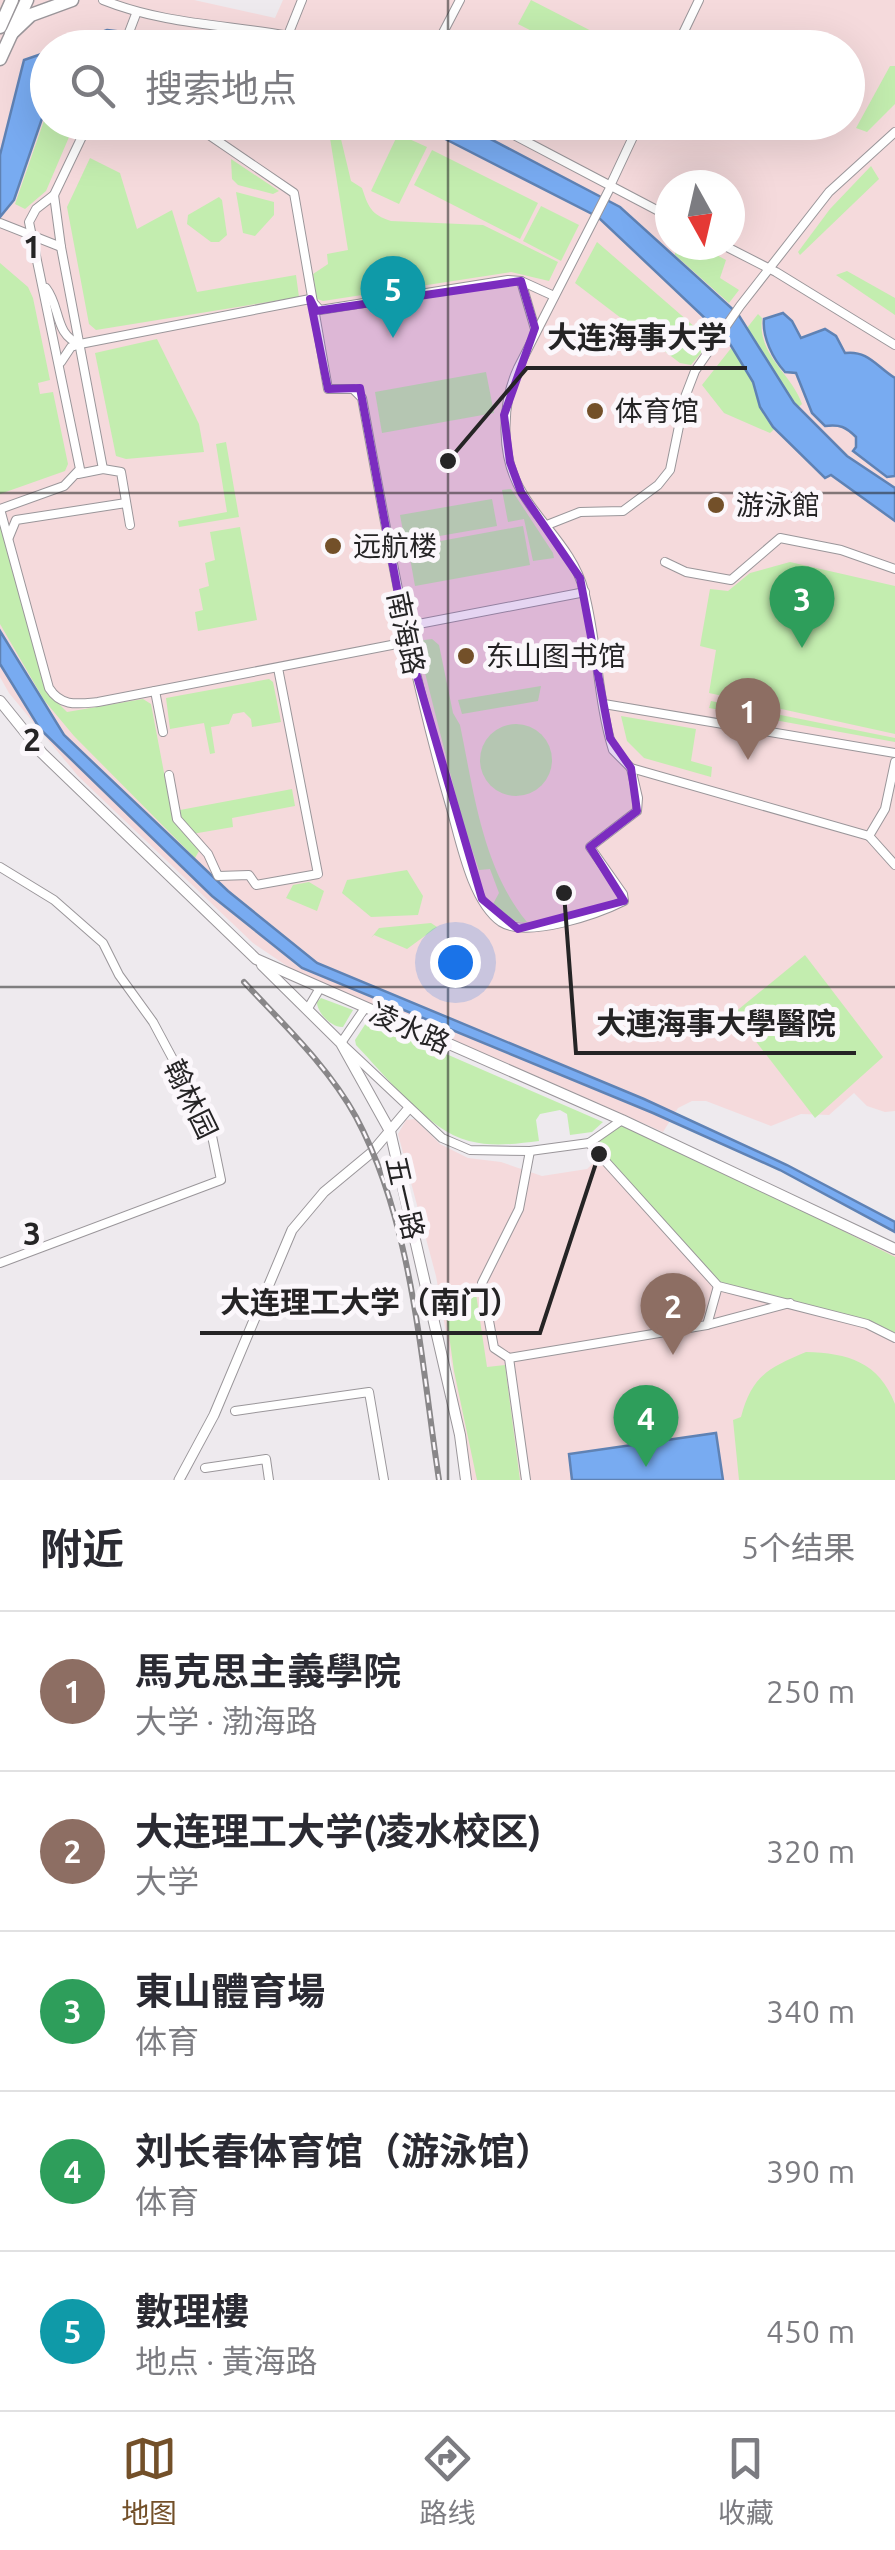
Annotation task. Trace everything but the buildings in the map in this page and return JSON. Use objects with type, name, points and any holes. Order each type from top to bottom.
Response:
[{"type":"highway","points":[[0,59],[12,0]]},
{"type":"highway","points":[[6,30],[27,0]]},
{"type":"highway","points":[[6,30],[72,0]]},
{"type":"main road","name":"凌水路","points":[[0,701],[42,753],[256,959],[622,1120],[895,1248]]},
{"type":"main road","name":"五一路","points":[[256,959],[341,1043],[390,1132],[460,1435],[466,1480]]},
{"type":"street","points":[[103,0],[136,14],[241,30]]},
{"type":"street","points":[[290,30],[302,0]]},
{"type":"street","points":[[444,30],[460,0]]},
{"type":"street","points":[[684,30],[698,0]]},
{"type":"street","points":[[130,30],[136,14]]},
{"type":"street","points":[[547,525],[580,512],[624,511],[658,485],[670,470],[694,371],[829,192],[895,132]]},
{"type":"street","points":[[78,474],[60,362],[30,222],[36,209],[54,194],[80,140]]},
{"type":"street","name":"南海路","points":[[216,140],[294,194],[328,389],[353,389],[362,398],[403,627],[462,848],[482,899],[503,923],[518,929],[534,927],[582,917],[624,901],[624,894],[590,847],[637,811],[631,768]]},
{"type":"street","points":[[522,140],[655,209]]},
{"type":"street","points":[[632,140],[510,384],[504,415],[510,462],[521,492],[573,564],[585,592],[613,750],[631,768],[870,836],[895,865]]},
{"type":"street","points":[[54,194],[60,246],[103,469]]},
{"type":"street","points":[[0,223],[60,246]]},
{"type":"street","points":[[745,256],[895,345]]},
{"type":"street","points":[[521,281],[534,322],[534,336]]},
{"type":"street","points":[[60,362],[70,347],[80,344],[310,299],[320,310],[521,281],[554,296]]},
{"type":"street","points":[[43,284],[52,296],[63,334],[80,344]]},
{"type":"street","points":[[70,415],[93,410]]},
{"type":"street","points":[[130,525],[121,472],[103,469],[78,474],[64,486],[0,509],[49,688],[56,698],[70,704],[98,702],[407,642]]},
{"type":"street","points":[[9,547],[16,520],[126,503]]},
{"type":"street","points":[[665,562],[686,572],[731,580],[780,538],[842,550],[895,569]]},
{"type":"street","points":[[403,627],[585,592]]},
{"type":"street","points":[[169,775],[177,819],[200,843],[218,876],[249,874],[256,885],[318,874],[278,668]]},
{"type":"street","points":[[156,691],[163,732]]},
{"type":"street","points":[[604,704],[895,753]]},
{"type":"street","points":[[870,836],[885,809],[895,762]]},
{"type":"street","name":"翰林园","points":[[0,868],[54,900],[103,943],[153,1022],[199,1108],[212,1136],[220,1180],[0,1263]]},
{"type":"street","points":[[308,1010],[320,988]]},
{"type":"street","points":[[365,1008],[341,1043],[442,1138],[470,1150],[530,1152],[589,1143],[622,1120]]},
{"type":"street","points":[[179,1480],[214,1414],[292,1230],[324,1192],[371,1152],[410,1108]]},
{"type":"street","points":[[589,1143],[718,1286],[867,1324],[895,1338]]},
{"type":"street","points":[[530,1152],[519,1209],[482,1283],[494,1348],[510,1358],[707,1325],[790,1303]]},
{"type":"street","points":[[707,1325],[718,1286]]},
{"type":"street","points":[[510,1358],[526,1480]]},
{"type":"street","points":[[236,1411],[369,1392],[384,1480]]},
{"type":"street","points":[[206,1468],[266,1459],[269,1480]]},
{"type":"highlighted area","points":[[521,281],[535,328],[504,415],[510,462],[521,492],[580,578],[610,738],[631,768],[637,811],[590,847],[624,901],[518,929],[482,899],[407,642],[360,388],[328,389],[310,299],[316,311]]},
{"type":"shaded area","points":[[0,0],[194,0],[275,18],[283,0],[895,0],[895,1111],[867,1106],[854,1093],[829,1115],[801,1114],[771,1126],[706,1101],[692,1101],[678,1108],[663,1132],[290,968],[253,943],[78,776],[0,677]]},
{"type":"shaded area","points":[[415,1119],[440,1144],[468,1158],[501,1162],[542,1176],[587,1169],[628,1128],[895,1254],[895,1480],[472,1480],[436,1276],[398,1134],[406,1120]]},
{"type":"green space","points":[[531,0],[589,30],[530,30],[518,24]]},
{"type":"green space","points":[[890,66],[895,66],[895,104],[867,132],[865,112]]},
{"type":"green space","points":[[37,140],[68,140],[46,191],[25,209],[15,204]]},
{"type":"green space","points":[[330,140],[341,140],[351,181],[362,188],[379,216],[391,221],[483,225],[558,262],[549,281],[511,272],[317,299],[313,274],[328,264],[327,254],[348,250]]},
{"type":"green space","points":[[395,140],[411,140],[427,147],[399,204],[371,191]]},
{"type":"green space","points":[[432,150],[538,203],[520,239],[414,185]]},
{"type":"green space","points":[[90,158],[120,173],[137,229],[172,210],[197,292],[296,275],[299,297],[96,330],[89,324],[67,207]]},
{"type":"green space","points":[[231,159],[279,191],[273,194],[238,185],[232,179]]},
{"type":"green space","points":[[871,166],[879,179],[800,255],[798,252],[830,209]]},
{"type":"green space","points":[[236,192],[274,202],[274,215],[255,236],[243,233]]},
{"type":"green space","points":[[219,197],[227,235],[219,242],[211,242],[187,224],[188,215]]},
{"type":"green space","points":[[541,206],[579,225],[561,261],[523,241]]},
{"type":"green space","points":[[597,242],[711,341],[691,365],[680,363],[575,283]]},
{"type":"green space","points":[[681,260],[726,260],[720,278],[739,290],[729,303]]},
{"type":"green space","points":[[0,263],[28,287],[33,298],[50,380],[38,383],[40,394],[53,392],[68,464],[65,471],[0,494]]},
{"type":"green space","points":[[847,271],[895,298],[895,315],[836,275]]},
{"type":"green space","points":[[758,314],[765,343],[802,404],[770,433],[724,413],[702,385]]},
{"type":"green space","points":[[157,339],[199,424],[204,452],[126,459],[116,456],[95,353]]},
{"type":"green space","points":[[486,372],[494,413],[382,433],[375,392]]},
{"type":"green space","points":[[226,442],[239,517],[179,527],[178,521],[227,512],[216,444]]},
{"type":"green space","points":[[511,489],[554,558],[533,561],[524,519],[508,522],[502,490]]},
{"type":"green space","points":[[492,499],[497,526],[405,542],[400,515]]},
{"type":"green space","points":[[0,521],[47,692],[67,712],[143,699],[151,704],[173,820],[199,851],[195,858],[74,736],[44,700],[0,624]]},
{"type":"green space","points":[[523,526],[530,565],[415,586],[408,547]]},
{"type":"green space","points":[[240,527],[257,620],[198,631],[195,612],[203,610],[199,589],[209,586],[205,563],[215,560],[210,532]]},
{"type":"green space","points":[[790,562],[895,586],[895,734],[709,693],[716,650],[700,646],[710,589],[728,591],[750,573]]},
{"type":"green space","points":[[432,639],[439,645],[490,854],[512,901],[527,922],[507,918],[493,904],[499,893],[490,869],[479,870],[462,820],[417,641]]},
{"type":"green space","points":[[269,679],[273,682],[281,722],[252,727],[244,712],[233,714],[229,724],[211,727],[215,753],[210,754],[204,723],[170,729],[166,698]]},
{"type":"green space","points":[[541,686],[538,701],[462,714],[458,700]]},
{"type":"green space","points":[[711,701],[895,738],[895,742],[709,708]]},
{"type":"green space","points":[[621,716],[696,729],[691,761],[712,767],[711,777],[644,758],[627,741]]},
{"type":"green space","points":[[516,724],[530,726],[542,734],[550,746],[550,774],[542,786],[530,794],[516,796],[502,794],[490,786],[482,774],[480,760],[482,746],[490,734],[502,726]]},
{"type":"green space","points":[[292,789],[295,806],[232,818],[233,827],[192,834],[182,822],[180,810]]},
{"type":"green space","points":[[407,870],[423,896],[418,915],[371,917],[342,893],[347,880]]},
{"type":"green space","points":[[309,882],[324,891],[317,911],[286,898],[293,885]]},
{"type":"green space","points":[[431,923],[437,927],[407,949],[374,935],[371,938],[379,928]]},
{"type":"green space","points":[[805,955],[883,1057],[815,1118],[734,1013]]},
{"type":"green space","points":[[321,998],[353,1010],[343,1027],[322,1015],[317,1002]]},
{"type":"green space","points":[[368,1020],[603,1122],[592,1132],[570,1135],[567,1114],[560,1110],[540,1114],[536,1120],[539,1141],[486,1144],[454,1135],[423,1114],[356,1045],[355,1040]]},
{"type":"green space","points":[[622,1120],[895,1257],[895,1338],[867,1324],[718,1286],[589,1143]]},
{"type":"green space","points":[[475,1287],[487,1367],[505,1365],[520,1480],[477,1480],[454,1371],[443,1292]]},
{"type":"green space","points":[[806,1352],[848,1358],[880,1378],[895,1404],[895,1480],[739,1480],[733,1420],[741,1417],[750,1392],[763,1375]]},
{"type":"water","points":[[30,58],[30,140],[35,140],[14,200],[0,217],[0,155],[24,60]]},
{"type":"water","points":[[447,140],[492,140],[620,207],[655,239],[655,260],[678,260],[738,314],[794,403],[847,456],[895,488],[895,521],[831,475],[825,478],[773,427],[760,407],[753,382],[727,339],[598,217]]},
{"type":"water","points":[[783,313],[801,338],[825,329],[836,336],[845,353],[866,357],[895,378],[895,476],[887,477],[853,451],[856,437],[849,431],[825,426],[812,413],[796,373],[785,372],[767,340],[764,319]]},
{"type":"water","points":[[0,631],[64,735],[228,891],[317,963],[644,1099],[787,1165],[895,1222],[895,1232],[780,1170],[653,1113],[302,968],[212,896],[40,729],[0,664]]},
{"type":"water","points":[[716,1433],[723,1480],[572,1480],[569,1454]]},
{"type":"railway","points":[[244,982],[332,1080],[356,1117],[375,1158],[403,1247],[439,1480]]},
{"type":"place","name":"數理樓","points":[[393,338]]},
{"type":"place","name":"体育馆","points":[[595,411]]},
{"type":"place","name":"大连海事大学","points":[[448,461]]},
{"type":"place","name":"游泳館","points":[[716,505]]},
{"type":"place","name":"远航楼","points":[[333,546]]},
{"type":"place","name":"東山體育場","points":[[802,648]]},
{"type":"place","name":"东山图书馆","points":[[466,656]]},
{"type":"place","name":"馬克思主義學院","points":[[748,760]]},
{"type":"place","name":"大連海事大學醫院","points":[[564,893]]},
{"type":"place","name":"大连理工大学（南门）","points":[[599,1154]]},
{"type":"place","name":"大连理工大学(凌水校区)","points":[[673,1355]]},
{"type":"place","name":"刘长春体育馆（游泳馆）","points":[[646,1467]]}]
